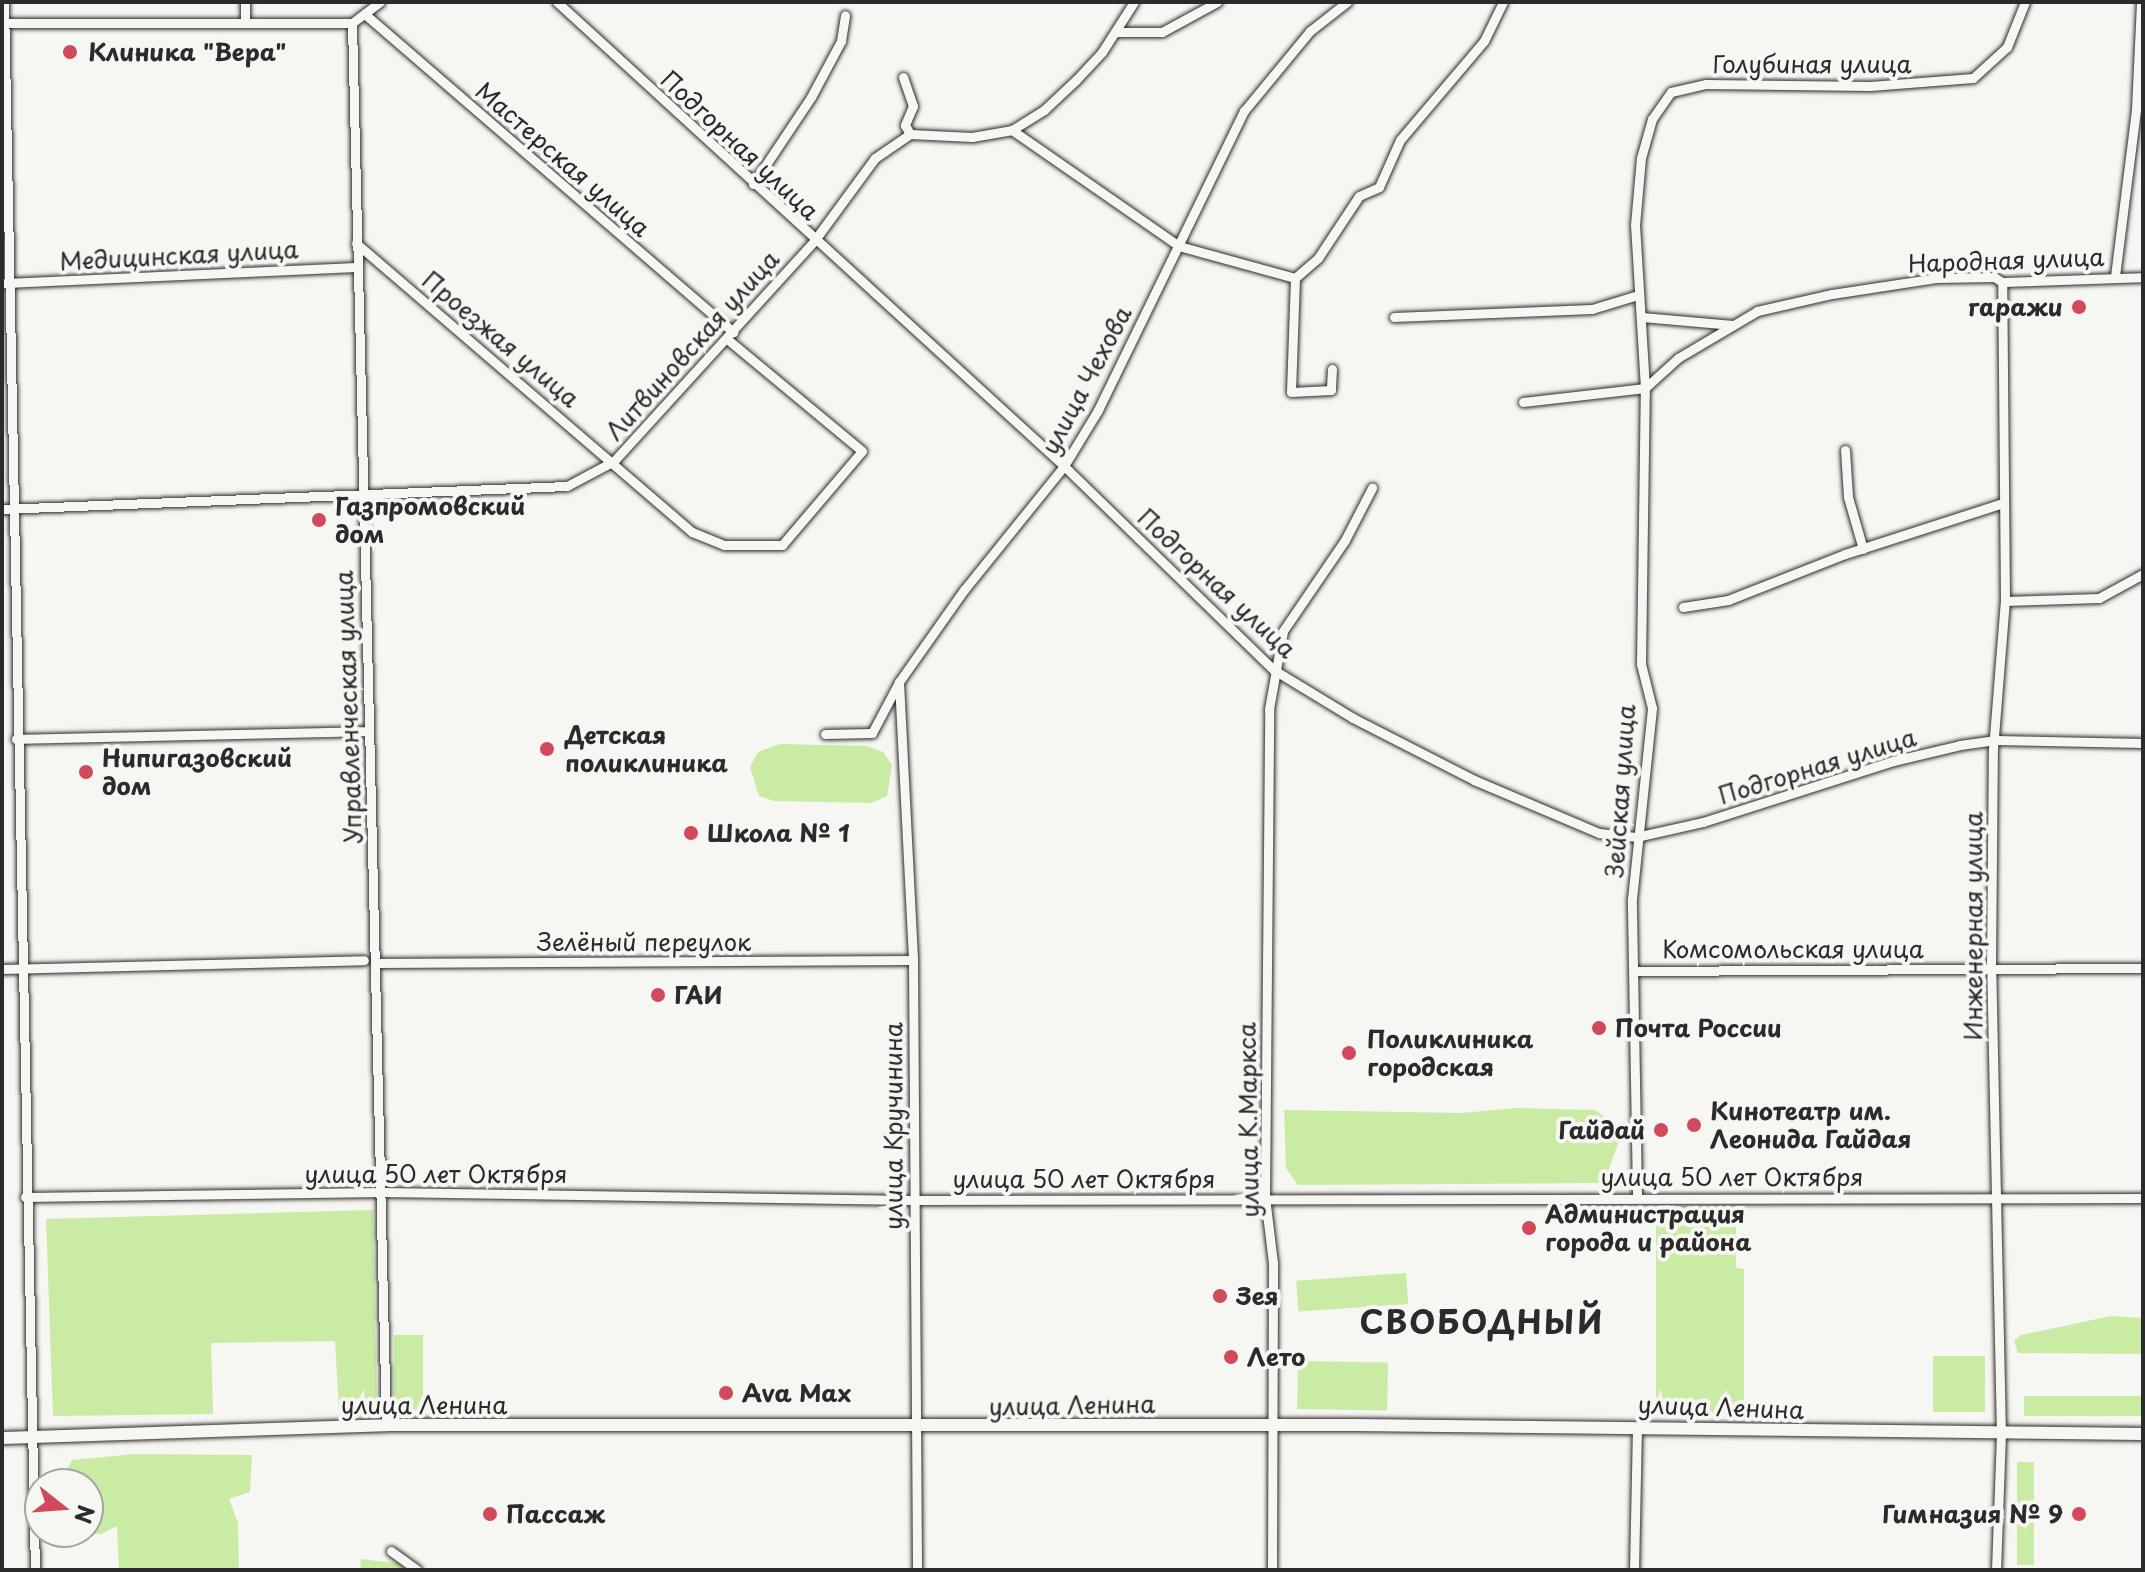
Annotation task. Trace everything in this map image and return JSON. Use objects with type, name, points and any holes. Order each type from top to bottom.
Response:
[{"type":"main road","name":"улица Ленина","points":[[2,1438],[386,1425],[916,1428],[1270,1425],[1637,1427],[2001,1435],[2143,1434]]},
{"type":"street","points":[[4,2],[5,283],[14,509],[20,969],[35,1570]]},
{"type":"street","points":[[245,2],[245,23]]},
{"type":"street","points":[[4,23],[352,23],[367,16],[380,2]]},
{"type":"street","name":"Подгорная улица","points":[[557,2],[814,241],[1064,466],[1274,670],[1353,718],[1474,780],[1599,833],[1636,837],[1718,818],[1893,761],[1996,740],[2143,743]]},
{"type":"street","points":[[903,77],[913,106],[905,125],[910,134],[972,137],[1012,130],[1044,110],[1116,32],[1134,2]]},
{"type":"street","points":[[1116,32],[1162,32],[1217,2]]},
{"type":"street","name":"улица Чехова","points":[[825,734],[872,733],[899,682],[964,590],[1064,466],[1098,410],[1244,111],[1310,31],[1347,2]]},
{"type":"street","points":[[1332,369],[1331,390],[1291,392],[1295,278],[1318,258],[1359,196],[1379,187],[1400,140],[1484,41],[1503,2]]},
{"type":"street","name":"Голубиная улица","points":[[1638,295],[1635,225],[1641,158],[1652,119],[1671,92],[1706,84],[1870,86],[1973,78],[2007,47],[2025,2]]},
{"type":"street","points":[[2115,276],[2136,109],[2141,2]]},
{"type":"street","points":[[753,184],[811,97],[841,41],[845,15]]},
{"type":"street","name":"Мастерская улица","points":[[367,16],[862,451],[782,545]]},
{"type":"street","name":"Управленческая улица","points":[[352,23],[360,499],[369,624],[386,1425]]},
{"type":"street","points":[[1012,130],[1179,246],[1295,278]]},
{"type":"street","name":"Литвиновская улица","points":[[2,509],[360,499],[567,486],[614,461],[814,241],[875,158],[910,134]]},
{"type":"street","name":"Проезжая улица","points":[[356,243],[614,461],[629,482],[692,532],[724,545],[782,545]]},
{"type":"street","name":"Медицинская улица","points":[[5,283],[357,267]]},
{"type":"street","name":"Народная улица","points":[[1645,388],[1678,358],[1771,306],[1936,278],[1994,277],[2002,282],[2143,277]]},
{"type":"street","name":"Инженерная улица","points":[[1996,1570],[2001,1435],[1991,968],[1996,740],[2005,601],[2002,282]]},
{"type":"street","points":[[1394,317],[1592,309],[1638,295]]},
{"type":"street","name":"Зейская улица","points":[[1637,1195],[1636,837],[1652,708],[1641,664],[1645,388],[1638,295]]},
{"type":"street","points":[[1642,317],[1733,325]]},
{"type":"street","points":[[1523,402],[1645,388]]},
{"type":"street","points":[[1845,450],[1848,497],[1863,549]]},
{"type":"street","name":"улица К.Маркса","points":[[1272,1570],[1270,1425],[1273,1263],[1265,1197],[1269,709],[1283,631],[1345,540],[1372,488]]},
{"type":"street","points":[[1683,607],[1728,600],[1863,549],[2003,503]]},
{"type":"street","points":[[2005,601],[2099,598],[2143,574]]},
{"type":"street","name":"улица Кручинина","points":[[899,682],[913,960],[912,1200],[917,1570]]},
{"type":"street","points":[[16,739],[369,731]]},
{"type":"street","points":[[2,969],[364,960]]},
{"type":"street","name":"Зелёный переулок","points":[[375,963],[913,960]]},
{"type":"street","name":"Комсомольская улица","points":[[1636,971],[2143,968]]},
{"type":"street","name":"улица 50 лет Октября","points":[[25,1197],[382,1192],[912,1200],[1637,1195],[2143,1198]]},
{"type":"street","points":[[1634,1570],[1637,1427]]},
{"type":"street","points":[[391,1551],[417,1570]]},
{"type":"green space","points":[[780,744],[867,746],[883,752],[892,765],[887,796],[871,803],[774,801],[759,796],[750,767],[758,752]]},
{"type":"green space","points":[[1517,1108],[1595,1110],[1623,1129],[1604,1183],[1298,1185],[1286,1168],[1284,1110],[1462,1113]]},
{"type":"green space","points":[[1736,1205],[1736,1268],[1744,1269],[1744,1413],[1656,1414],[1656,1206]]},
{"type":"green space","points":[[373,1210],[377,1408],[339,1410],[335,1341],[211,1343],[213,1414],[53,1416],[46,1219]]},
{"type":"green space","points":[[1406,1273],[1408,1304],[1298,1312],[1296,1281]]},
{"type":"green space","points":[[2111,1316],[2143,1318],[2143,1354],[2018,1353],[2014,1341],[2021,1335]]},
{"type":"green space","points":[[394,1335],[423,1335],[423,1411],[394,1411]]},
{"type":"green space","points":[[1933,1356],[1985,1356],[1985,1412],[1933,1412]]},
{"type":"green space","points":[[1298,1361],[1388,1363],[1387,1411],[1297,1409]]},
{"type":"green space","points":[[2024,1396],[2143,1396],[2143,1416],[2024,1416]]},
{"type":"green space","points":[[135,1454],[252,1455],[250,1492],[229,1499],[238,1523],[239,1570],[119,1570],[117,1526],[104,1532],[104,1468],[68,1468],[72,1460]]},
{"type":"green space","points":[[2017,1462],[2034,1462],[2034,1565],[2017,1565]]},
{"type":"green space","points":[[361,1559],[403,1564],[402,1570],[360,1570]]},
{"type":"place","name":"Клиника \"Вера\"","points":[[70,52]]},
{"type":"place","name":"гаражи","points":[[2079,307]]},
{"type":"place","name":"Газпромовский дом","points":[[319,520]]},
{"type":"place","name":"Детская поликлиника","points":[[547,749]]},
{"type":"place","name":"Нипигазовский дом","points":[[86,772]]},
{"type":"place","name":"Школа № 1","points":[[691,833]]},
{"type":"place","name":"ГАИ","points":[[658,995]]},
{"type":"place","name":"Почта России","points":[[1599,1028]]},
{"type":"place","name":"Поликлиника городская","points":[[1349,1053]]},
{"type":"place","name":"Кинотеатр им. Леонида Гайдая","points":[[1694,1125]]},
{"type":"place","name":"Гайдай","points":[[1661,1130]]},
{"type":"place","name":"Администрация города и района","points":[[1529,1228]]},
{"type":"place","name":"Зея","points":[[1220,1296]]},
{"type":"place","name":"Лето","points":[[1231,1357]]},
{"type":"place","name":"Ava Max","points":[[726,1393]]},
{"type":"place","name":"Пассаж","points":[[490,1514]]},
{"type":"place","name":"Гимназия № 9","points":[[2079,1514]]},
{"type":"district","name":"СВОБОДНЫЙ","points":[[1482,1321]]}]
